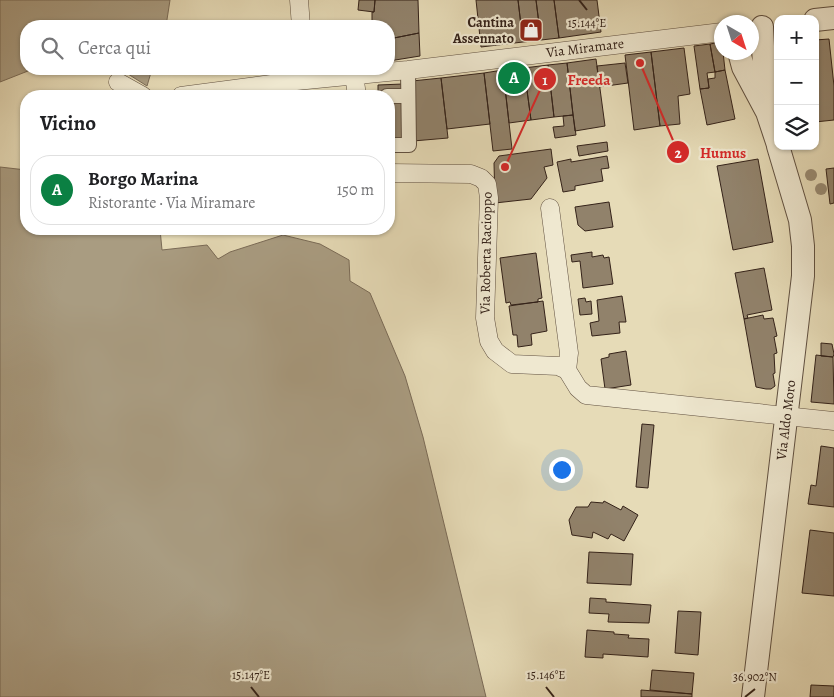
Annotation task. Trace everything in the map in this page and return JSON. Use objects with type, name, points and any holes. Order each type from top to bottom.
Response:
[{"type":"street","points":[[298,0],[300,20]]},
{"type":"street","points":[[819,20],[834,18]]},
{"type":"street","points":[[764,27],[766,112]]},
{"type":"street","name":"Via Miramare","points":[[395,71],[714,33]]},
{"type":"street","points":[[741,60],[766,112]]},
{"type":"street","points":[[395,145],[409,145],[408,70]]},
{"type":"street","name":"Via Miramare","points":[[215,90],[299,75]]},
{"type":"street","points":[[354,75],[357,90]]},
{"type":"street","points":[[118,82],[132,90]]},
{"type":"street","points":[[395,96],[408,96]]},
{"type":"street","name":"Via Aldo Moro","points":[[766,112],[774,135]]},
{"type":"street","name":"Via Aldo Moro","points":[[753,697],[803,276],[804,246],[800,220],[779,150]]},
{"type":"street","name":"Via Roberta Racioppo","points":[[395,173],[471,174],[481,178],[487,184],[489,228],[485,318],[490,342],[495,351],[512,364],[558,366],[567,370]]},
{"type":"street","points":[[550,208],[569,353],[567,370],[578,388],[586,395],[834,421]]},
{"type":"shaded area","points":[[0,0],[170,0],[167,20],[20,20],[20,74],[0,82]]},
{"type":"shaded area","points":[[130,75],[150,75],[147,86]]},
{"type":"shaded area","points":[[0,167],[20,169],[20,235],[161,235],[162,250],[207,245],[218,259],[230,252],[283,235],[320,244],[349,260],[350,281],[370,293],[405,376],[423,437],[486,697],[0,697]]},
{"type":"building","points":[[359,0],[375,0],[374,12],[358,10]]},
{"type":"building","points":[[375,0],[418,0],[419,33],[395,38],[395,20],[372,20],[372,12],[374,12]]},
{"type":"building","points":[[476,0],[518,0],[523,42],[481,47]]},
{"type":"building","points":[[518,0],[536,0],[541,40],[523,42]]},
{"type":"building","points":[[536,0],[554,0],[559,38],[541,40]]},
{"type":"building","points":[[554,0],[597,0],[601,32],[559,38]]},
{"type":"building","points":[[419,33],[420,56],[395,60],[395,38]]},
{"type":"building","points":[[829,39],[834,86],[834,120],[819,122],[819,60],[819,40]]},
{"type":"building","points":[[714,43],[714,60],[724,60],[725,70],[715,72],[710,44]]},
{"type":"building","points":[[710,44],[715,72],[707,73],[709,88],[700,89],[694,46]]},
{"type":"building","points":[[684,48],[690,94],[678,96],[680,124],[660,126],[651,52]]},
{"type":"building","points":[[651,52],[660,126],[634,130],[625,55]]},
{"type":"building","points":[[596,59],[605,126],[575,131],[567,63]]},
{"type":"building","points":[[567,63],[573,115],[554,117],[548,65]]},
{"type":"building","points":[[625,63],[628,83],[599,87],[597,66]]},
{"type":"building","points":[[548,65],[554,117],[531,120],[524,68]]},
{"type":"building","points":[[524,68],[531,120],[509,123],[503,70]]},
{"type":"building","points":[[503,70],[512,149],[493,151],[484,73]]},
{"type":"building","points":[[725,70],[735,119],[707,125],[700,89],[709,88],[708,79],[715,78],[715,72]]},
{"type":"building","points":[[484,73],[490,124],[447,129],[441,78]]},
{"type":"building","points":[[441,78],[448,138],[413,141],[412,81]]},
{"type":"building","points":[[403,84],[404,92],[378,90],[378,85]]},
{"type":"building","points":[[395,100],[404,100],[405,140],[395,141]]},
{"type":"building","points":[[573,115],[576,135],[555,138],[553,127],[564,126],[563,116]]},
{"type":"building","points":[[607,142],[608,151],[579,156],[577,146]]},
{"type":"building","points":[[551,149],[553,165],[544,167],[547,178],[531,199],[495,203],[494,163],[499,156]]},
{"type":"building","points":[[607,156],[609,168],[601,169],[603,181],[575,186],[575,190],[563,192],[557,162],[571,159],[571,162]]},
{"type":"building","points":[[758,159],[773,242],[733,250],[717,166]]},
{"type":"building","points":[[834,168],[834,203],[830,204],[826,169]]},
{"type":"building","points":[[609,202],[613,227],[585,231],[578,225],[575,207]]},
{"type":"building","points":[[592,252],[592,257],[603,255],[604,258],[609,257],[613,284],[583,288],[580,261],[572,262],[571,255]]},
{"type":"building","points":[[536,253],[542,298],[538,299],[538,302],[511,305],[510,302],[506,303],[500,258]]},
{"type":"building","points":[[764,268],[772,310],[747,315],[748,318],[744,319],[735,273]]},
{"type":"building","points":[[622,296],[626,322],[619,322],[620,333],[592,336],[590,323],[599,321],[597,300]]},
{"type":"building","points":[[585,298],[586,302],[591,301],[592,314],[580,315],[578,299]]},
{"type":"building","points":[[543,301],[547,331],[531,334],[532,345],[518,347],[517,335],[513,335],[509,306]]},
{"type":"building","points":[[763,315],[764,319],[773,318],[777,336],[774,337],[777,353],[774,354],[775,373],[773,374],[775,386],[771,389],[756,387],[744,319]]},
{"type":"building","points":[[821,343],[832,344],[833,357],[821,356]]},
{"type":"building","points":[[626,351],[631,385],[605,389],[601,359],[609,357],[609,354]]},
{"type":"building","points":[[816,355],[833,357],[834,404],[811,402]]},
{"type":"building","points":[[642,424],[654,425],[648,488],[636,487]]},
{"type":"building","points":[[821,446],[834,448],[834,507],[808,504],[811,485],[816,486]]},
{"type":"building","points":[[604,501],[621,510],[623,506],[638,515],[624,541],[611,534],[608,539],[593,532],[592,538],[572,535],[569,520],[576,507],[588,507],[591,502],[603,503]]},
{"type":"building","points":[[810,530],[834,533],[834,596],[802,593]]},
{"type":"building","points":[[589,552],[633,554],[631,585],[587,583]]},
{"type":"building","points":[[590,598],[606,599],[606,602],[651,605],[649,623],[608,622],[609,614],[589,613]]},
{"type":"building","points":[[678,611],[701,612],[698,655],[675,653]]},
{"type":"building","points":[[587,630],[614,632],[614,634],[629,635],[628,638],[649,639],[648,657],[603,654],[603,658],[585,657]]},
{"type":"building","points":[[652,670],[694,673],[692,694],[650,690]]},
{"type":"building","points":[[811,685],[834,686],[834,697],[810,697]]},
{"type":"building","points":[[641,690],[692,694],[692,697],[641,697]]},
{"type":"place","name":"Cantina Assennato","points":[[531,30]]},
{"type":"place","name":"Humus","points":[[640,63]]},
{"type":"place","name":"Borgo Marina","points":[[514,78]]},
{"type":"place","name":"Freeda","points":[[505,167]]}]
